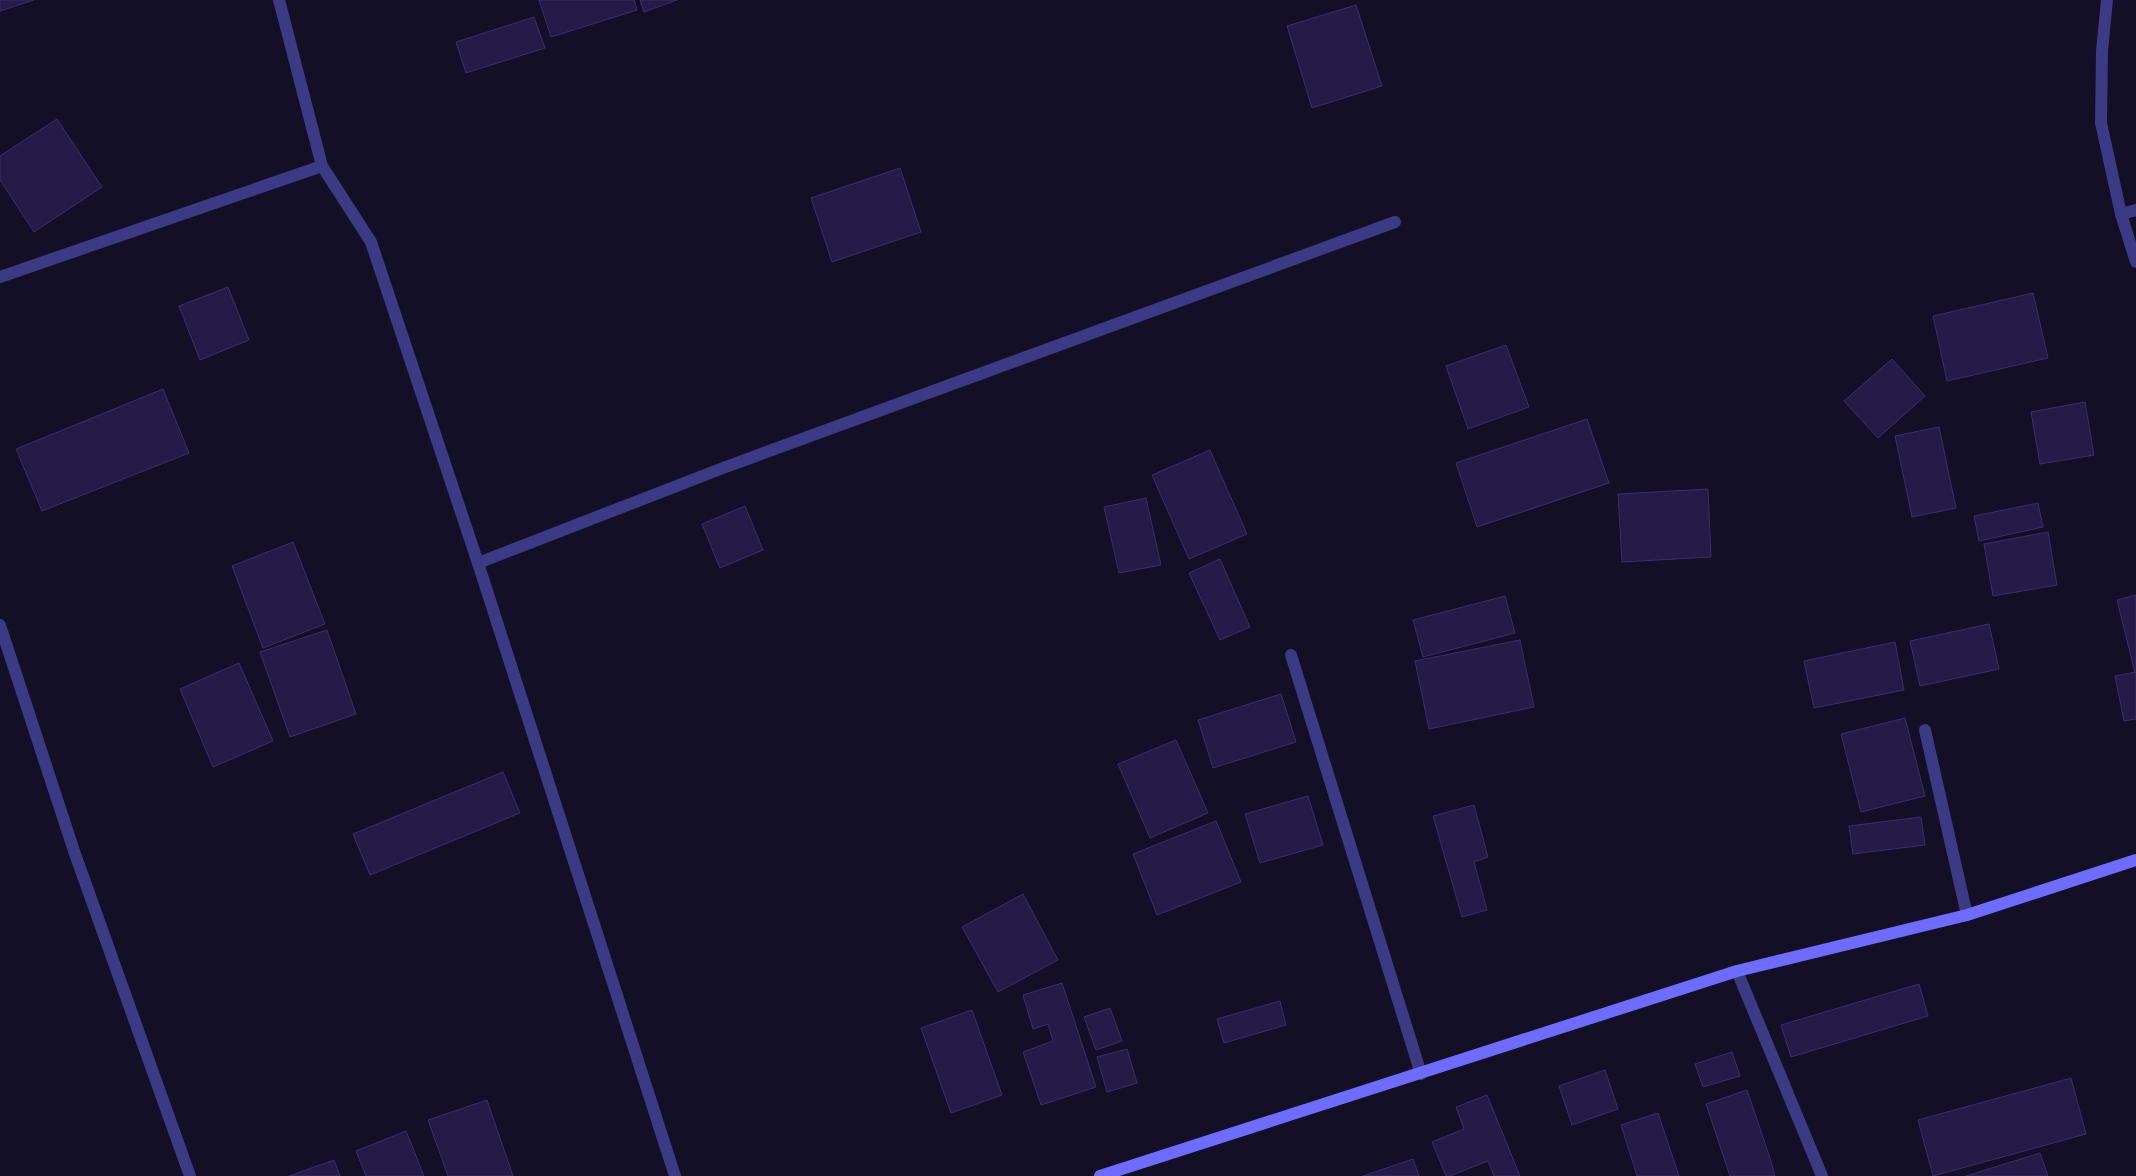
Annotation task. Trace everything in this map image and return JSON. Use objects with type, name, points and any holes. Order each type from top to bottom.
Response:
[{"type":"street","points":[[279,0],[322,166],[371,242],[478,563],[675,1176]]},
{"type":"street","points":[[2107,0],[2102,51],[2101,123],[2121,214],[2136,262]]},
{"type":"street","points":[[0,277],[322,166]]},
{"type":"street","points":[[2121,214],[2136,210]]},
{"type":"street","points":[[478,563],[732,464],[1395,222]]},
{"type":"street","points":[[0,625],[74,851],[190,1176]]},
{"type":"street","points":[[1291,655],[1421,1074]]},
{"type":"street","points":[[1925,730],[1967,915]]},
{"type":"street","points":[[1100,1176],[1737,972],[1967,915],[2136,860]]},
{"type":"street","points":[[1737,972],[1822,1176]]},
{"type":"building","points":[[0,0],[34,0],[0,11]]},
{"type":"building","points":[[539,0],[634,0],[637,10],[551,37]]},
{"type":"building","points":[[640,0],[677,0],[644,12]]},
{"type":"building","points":[[1356,5],[1382,86],[1312,108],[1287,26]]},
{"type":"building","points":[[534,17],[545,48],[466,73],[456,42]]},
{"type":"building","points":[[57,119],[102,187],[34,232],[0,180],[0,156]]},
{"type":"building","points":[[900,168],[921,232],[832,262],[811,198]]},
{"type":"building","points":[[228,287],[249,340],[200,360],[179,306]]},
{"type":"building","points":[[2033,293],[2048,358],[1947,381],[1933,316]]},
{"type":"building","points":[[1506,345],[1529,407],[1468,429],[1446,366]]},
{"type":"building","points":[[1892,359],[1925,396],[1878,438],[1844,401]]},
{"type":"building","points":[[163,389],[189,453],[42,511],[16,449]]},
{"type":"building","points":[[2085,402],[2094,455],[2040,464],[2031,412]]},
{"type":"building","points":[[1587,419],[1609,483],[1477,527],[1456,463]]},
{"type":"building","points":[[1939,427],[1956,508],[1912,517],[1895,436]]},
{"type":"building","points":[[1210,450],[1247,534],[1189,559],[1152,475]]},
{"type":"building","points":[[1708,489],[1711,557],[1622,562],[1618,494]]},
{"type":"building","points":[[1146,498],[1161,565],[1119,573],[1104,507]]},
{"type":"building","points":[[2038,503],[2043,527],[1979,541],[1974,516]]},
{"type":"building","points":[[745,506],[763,550],[720,568],[702,524]]},
{"type":"building","points":[[2048,532],[2057,585],[1993,596],[1984,544]]},
{"type":"building","points":[[293,542],[325,624],[263,648],[232,566]]},
{"type":"building","points":[[1220,559],[1250,627],[1220,640],[1189,573]]},
{"type":"building","points":[[2136,595],[2136,677],[2117,600]]},
{"type":"building","points":[[1505,596],[1515,633],[1423,657],[1413,620]]},
{"type":"building","points":[[1989,624],[1999,669],[1920,686],[1910,641]]},
{"type":"building","points":[[327,630],[356,714],[290,737],[260,652]]},
{"type":"building","points":[[1520,640],[1534,707],[1429,729],[1415,661]]},
{"type":"building","points":[[1895,642],[1904,690],[1814,708],[1804,661]]},
{"type":"building","points":[[239,663],[273,741],[213,767],[180,689]]},
{"type":"building","points":[[2136,672],[2136,719],[2124,721],[2115,676]]},
{"type":"building","points":[[1281,694],[1296,742],[1213,768],[1198,720]]},
{"type":"building","points":[[1905,718],[1925,796],[1861,812],[1841,734]]},
{"type":"building","points":[[1176,740],[1208,813],[1150,838],[1118,764]]},
{"type":"building","points":[[503,772],[520,813],[370,875],[353,834]]},
{"type":"building","points":[[1308,796],[1323,845],[1260,863],[1245,814]]},
{"type":"building","points":[[1474,805],[1488,857],[1474,862],[1487,910],[1462,917],[1433,816]]},
{"type":"building","points":[[1921,817],[1925,845],[1853,854],[1849,826]]},
{"type":"building","points":[[1216,821],[1241,882],[1157,915],[1133,854]]},
{"type":"building","points":[[1023,894],[1058,960],[998,992],[962,927]]},
{"type":"building","points":[[1062,983],[1096,1087],[1041,1105],[1023,1052],[1053,1041],[1048,1024],[1033,1029],[1023,995]]},
{"type":"building","points":[[1919,984],[1928,1016],[1791,1057],[1781,1025]]},
{"type":"building","points":[[1280,1001],[1286,1025],[1224,1043],[1217,1019]]},
{"type":"building","points":[[1110,1008],[1122,1041],[1096,1050],[1084,1017]]},
{"type":"building","points":[[972,1010],[1002,1095],[951,1113],[921,1028]]},
{"type":"building","points":[[1127,1049],[1137,1083],[1107,1092],[1097,1057]]},
{"type":"building","points":[[1732,1052],[1740,1076],[1703,1087],[1695,1064]]},
{"type":"building","points":[[1605,1070],[1618,1109],[1572,1125],[1559,1086]]},
{"type":"building","points":[[2071,1078],[2086,1134],[1933,1176],[1918,1120]]},
{"type":"building","points":[[1747,1090],[1775,1176],[1730,1176],[1706,1104]]},
{"type":"building","points":[[1487,1095],[1520,1176],[1494,1176],[1488,1161],[1446,1176],[1432,1142],[1464,1129],[1456,1107]]},
{"type":"building","points":[[487,1100],[513,1176],[448,1176],[428,1120]]},
{"type":"building","points":[[1658,1113],[1679,1176],[1637,1176],[1621,1125]]},
{"type":"building","points":[[406,1131],[424,1176],[366,1176],[356,1151]]},
{"type":"building","points":[[2040,1153],[2048,1176],[1966,1176]]},
{"type":"building","points":[[1413,1159],[1419,1176],[1363,1176]]},
{"type":"building","points":[[334,1160],[340,1176],[289,1176]]}]
